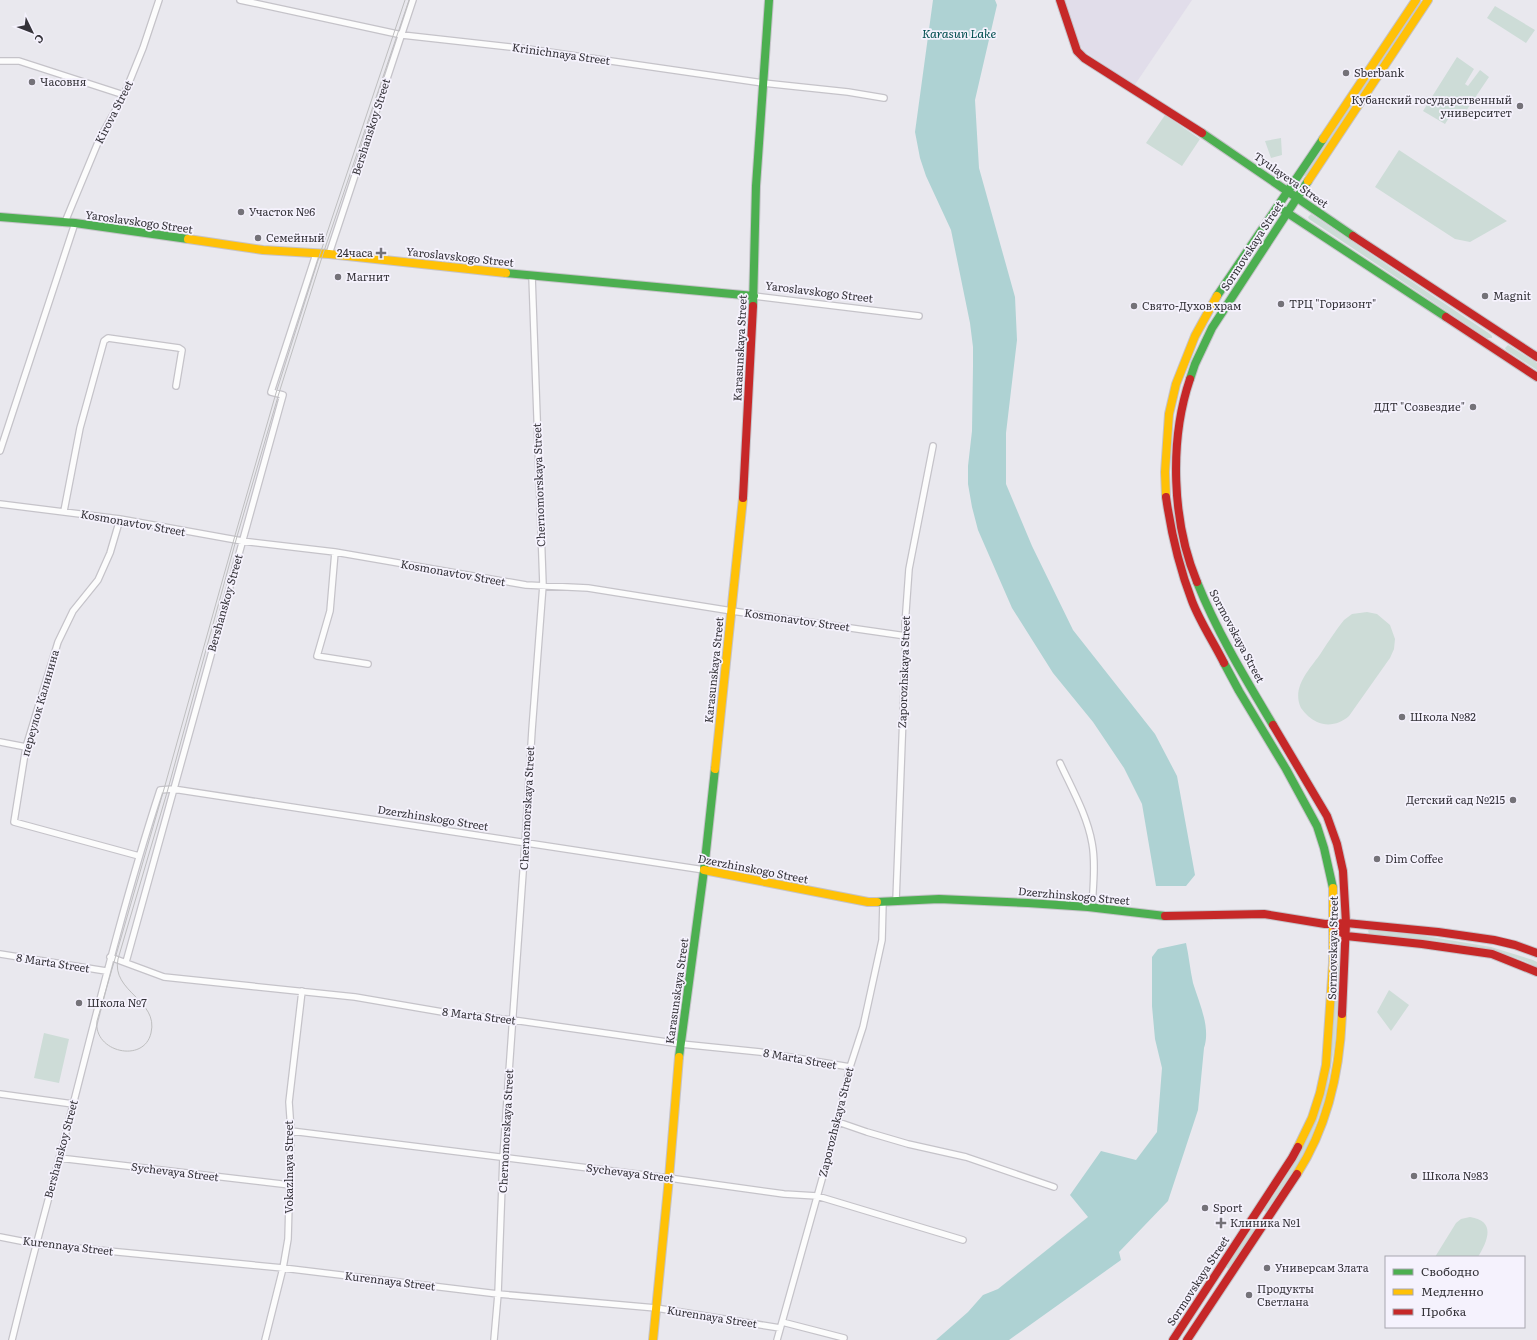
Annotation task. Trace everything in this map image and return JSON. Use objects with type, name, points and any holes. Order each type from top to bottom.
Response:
[{"type":"main road","name":"Karasunskaya Street","points":[[653,1340],[677,1071],[704,870],[744,486],[754,296],[756,194],[769,0]]},
{"type":"main road","name":"Tyulayeva Street","points":[[1060,0],[1077,50],[1084,58],[1237,156],[1297,198],[1537,358]]},
{"type":"main road","name":"Sormovskaya Street","points":[[1173,1340],[1292,1158],[1312,1118],[1320,1093],[1326,1058],[1333,963],[1334,892],[1331,872],[1317,826],[1286,769],[1239,691],[1191,599],[1171,531],[1166,495],[1166,442],[1169,414],[1176,384],[1195,336],[1220,293],[1416,0]]},
{"type":"main road","name":"Sormovskaya Street","points":[[1188,1340],[1305,1161],[1324,1120],[1332,1096],[1341,1037],[1346,923],[1343,871],[1337,844],[1327,816],[1237,664],[1202,595],[1190,566],[1180,526],[1177,491],[1177,442],[1185,393],[1195,364],[1212,328],[1428,0]]},
{"type":"main road","points":[[1277,207],[1537,377]]},
{"type":"main road","name":"Yaroslavskogo Street","points":[[0,217],[75,223],[262,250],[328,254],[532,276],[754,296]]},
{"type":"main road","points":[[1191,599],[1202,595]]},
{"type":"main road","name":"Dzerzhinskogo Street","points":[[704,870],[868,902],[939,899],[1028,903],[1092,908],[1161,916],[1264,914],[1333,925]]},
{"type":"main road","points":[[1333,925],[1346,923],[1438,932],[1515,944],[1537,953]]},
{"type":"main road","points":[[1333,925],[1346,936],[1422,944],[1492,954],[1537,972]]},
{"type":"main road","points":[[1256,1214],[1267,1221]]},
{"type":"street","name":"Kirova Street","points":[[65,222],[100,140],[124,95],[144,48],[159,0]]},
{"type":"street","name":"Krinichnaya Street","points":[[240,0],[402,34],[528,48],[763,83],[848,92],[884,98]]},
{"type":"street","name":"Bershanskoy Street","points":[[328,254],[413,0]]},
{"type":"street","points":[[0,61],[19,61],[124,95]]},
{"type":"street","points":[[0,450],[75,223]]},
{"type":"street","name":"Bershanskoy Street","points":[[126,962],[283,395],[271,392],[316,254]]},
{"type":"street","name":"Chernomorskaya Street","points":[[494,1340],[498,1294],[503,1157],[543,585],[532,276]]},
{"type":"street","name":"Yaroslavskogo Street","points":[[754,296],[919,316]]},
{"type":"street","points":[[64,511],[80,428],[104,341],[108,338],[179,348],[182,350],[176,386]]},
{"type":"street","name":"Zaporozhskaya Street","points":[[896,901],[906,636],[905,625],[909,569],[933,446]]},
{"type":"street","name":"Kosmonavtov Street","points":[[0,504],[120,519],[242,541],[335,552],[526,585],[588,588],[732,611],[906,636]]},
{"type":"street","name":"переулок Калинина","points":[[120,519],[110,553],[98,580],[73,611],[58,642],[26,747],[14,822],[138,856]]},
{"type":"street","points":[[335,552],[330,612],[317,656],[368,664]]},
{"type":"street","points":[[0,742],[26,747]]},
{"type":"street","points":[[1060,763],[1078,801],[1092,844],[1094,860],[1092,908]]},
{"type":"street","name":"Bershanskoy Street","points":[[12,1340],[106,971],[138,856],[160,790],[173,789]]},
{"type":"street","name":"Dzerzhinskogo Street","points":[[173,789],[525,844],[704,870]]},
{"type":"street","name":"Zaporozhskaya Street","points":[[777,1340],[838,1122],[850,1067],[863,1027],[882,940],[884,902]]},
{"type":"street","name":"8 Marta Street","points":[[0,954],[106,971]]},
{"type":"street","name":"8 Marta Street","points":[[110,957],[164,977],[355,997],[454,1014],[513,1020],[681,1044],[760,1052],[850,1067]]},
{"type":"street","name":"Vokazlnaya Street","points":[[265,1340],[284,1268],[288,1239],[291,1131],[289,1102],[302,991]]},
{"type":"street","points":[[0,1094],[73,1104]]},
{"type":"street","points":[[838,1122],[908,1144],[966,1157],[1054,1187]]},
{"type":"street","name":"Sychevaya Street","points":[[291,1131],[784,1194],[817,1196],[963,1240]]},
{"type":"street","name":"Sychevaya Street","points":[[59,1158],[290,1185]]},
{"type":"street","name":"Kurennaya Street","points":[[0,1237],[36,1244],[284,1268],[498,1294],[656,1308],[781,1325],[844,1338]]},
{"type":"shaded area","points":[[1063,0],[1192,0],[1134,86],[1084,51],[1077,41]]},
{"type":"shaded area","points":[[1419,0],[1421,1],[1420,3],[1307,175],[1303,175]]},
{"type":"shaded area","points":[[1495,6],[1535,30],[1526,43],[1487,18]]},
{"type":"shaded area","points":[[1457,57],[1474,69],[1465,84],[1468,86],[1480,70],[1489,77],[1462,117],[1452,113],[1445,124],[1423,111]]},
{"type":"shaded area","points":[[1165,115],[1200,139],[1182,166],[1146,143]]},
{"type":"shaded area","points":[[1281,138],[1282,155],[1271,158],[1265,141]]},
{"type":"shaded area","points":[[1399,150],[1507,221],[1470,242],[1455,239],[1375,187]]},
{"type":"shaded area","points":[[1311,214],[1490,334],[1492,338],[1487,338],[1309,219],[1308,217]]},
{"type":"shaded area","points":[[1508,345],[1537,363],[1537,370],[1506,350],[1505,348]]},
{"type":"shaded area","points":[[1367,612],[1377,614],[1390,625],[1395,639],[1394,649],[1390,658],[1349,716],[1334,724],[1321,724],[1308,716],[1301,708],[1298,693],[1300,686],[1307,672],[1344,620],[1352,614]]},
{"type":"shaded area","points":[[1369,930],[1419,935],[1491,947],[1533,960],[1537,962],[1537,967],[1498,952],[1477,947],[1433,940],[1369,934]]},
{"type":"shaded area","points":[[1337,966],[1340,966],[1335,1043],[1326,1097],[1311,1138],[1299,1162],[1266,1212],[1264,1211],[1265,1208],[1300,1154],[1316,1119],[1322,1101],[1330,1063]]},
{"type":"shaded area","points":[[1389,990],[1409,1005],[1391,1031],[1377,1012]]},
{"type":"shaded area","points":[[44,1033],[69,1039],[59,1083],[34,1078]]},
{"type":"shaded area","points":[[1470,1217],[1478,1219],[1487,1227],[1487,1239],[1478,1256],[1436,1256],[1456,1223],[1461,1219]]},
{"type":"shaded area","points":[[1257,1221],[1258,1225],[1229,1269],[1226,1267]]},
{"type":"water","name":"Karasun Lake","points":[[933,0],[995,0],[997,5],[975,100],[979,168],[1015,297],[1017,340],[1006,433],[1006,484],[1032,546],[1073,630],[1155,734],[1177,776],[1195,875],[1186,886],[1156,886],[1142,804],[1124,768],[1093,722],[1053,673],[1012,608],[978,530],[968,484],[968,466],[972,431],[973,366],[973,347],[970,323],[951,230],[926,176],[920,158],[915,132]]},
{"type":"water","points":[[1186,943],[1193,983],[1205,1023],[1206,1040],[1198,1110],[1168,1201],[1119,1252],[1121,1260],[1009,1340],[936,1340],[968,1312],[983,1295],[998,1289],[1088,1217],[1070,1195],[1101,1151],[1136,1160],[1157,1132],[1162,1068],[1155,1039],[1152,1006],[1152,957],[1158,949]]},
{"type":"tram line","points":[[405,0],[320,254],[276,393],[97,1021],[98,1032],[103,1040],[110,1047],[120,1050],[130,1051],[139,1049],[147,1043],[151,1033],[152,1022],[148,1012],[121,980],[118,970],[118,959],[168,789],[236,540],[279,393],[323,254],[409,0]]},
{"type":"traffic: fast","points":[[753,306],[756,186],[769,0]]},
{"type":"traffic: fast","points":[[1202,133],[1353,236]]},
{"type":"traffic: fast","points":[[1217,296],[1323,139]]},
{"type":"traffic: fast","points":[[1190,379],[1195,364],[1212,328],[1308,181]]},
{"type":"traffic: fast","points":[[1283,210],[1446,317]]},
{"type":"traffic: fast","points":[[0,217],[75,223],[188,239]]},
{"type":"traffic: fast","points":[[506,273],[754,296]]},
{"type":"traffic: fast","points":[[1197,582],[1222,637],[1273,725]]},
{"type":"traffic: fast","points":[[1224,663],[1286,769],[1317,826],[1324,848],[1333,888]]},
{"type":"traffic: fast","points":[[679,1057],[704,870],[715,769]]},
{"type":"traffic: fast","points":[[877,902],[939,899],[1028,903],[1088,907],[1165,916]]},
{"type":"traffic: slow","points":[[1323,139],[1416,0]]},
{"type":"traffic: slow","points":[[1308,181],[1428,0]]},
{"type":"traffic: slow","points":[[188,239],[263,250],[329,254],[506,273]]},
{"type":"traffic: slow","points":[[1166,497],[1165,472],[1169,414],[1176,384],[1195,336],[1217,296]]},
{"type":"traffic: slow","points":[[715,769],[743,498]]},
{"type":"traffic: slow","points":[[704,870],[868,902],[877,902]]},
{"type":"traffic: slow","points":[[1298,1147],[1312,1118],[1320,1093],[1326,1065],[1333,963],[1333,888]]},
{"type":"traffic: slow","points":[[1297,1174],[1317,1137],[1330,1097],[1335,1077],[1341,1035],[1342,1014]]},
{"type":"traffic: slow","points":[[653,1340],[679,1057]]},
{"type":"traffic: jam","points":[[1060,0],[1077,51],[1084,58],[1202,133]]},
{"type":"traffic: jam","points":[[1353,236],[1537,357]]},
{"type":"traffic: jam","points":[[743,498],[753,306]]},
{"type":"traffic: jam","points":[[1446,317],[1537,377]]},
{"type":"traffic: jam","points":[[1190,379],[1183,403],[1179,428],[1176,455],[1176,481],[1182,534],[1197,582]]},
{"type":"traffic: jam","points":[[1166,497],[1170,523],[1187,588],[1199,617],[1224,663]]},
{"type":"traffic: jam","points":[[1273,725],[1327,816],[1337,844],[1343,871],[1346,923],[1342,1014]]},
{"type":"traffic: jam","points":[[1165,916],[1264,914],[1325,924],[1346,923],[1438,932],[1494,940],[1515,945],[1537,953]]},
{"type":"traffic: jam","points":[[1333,925],[1346,936],[1422,944],[1492,954],[1537,972]]},
{"type":"traffic: jam","points":[[1173,1340],[1298,1147]]},
{"type":"traffic: jam","points":[[1187,1340],[1297,1174]]},
{"type":"place","name":"Sberbank","points":[[1346,73]]},
{"type":"place","name":"Часовня","points":[[32,82]]},
{"type":"place","name":"Кубанский государственный университет","points":[[1520,106]]},
{"type":"place","name":"Участок №6","points":[[241,212]]},
{"type":"place","name":"Семейный","points":[[258,238]]},
{"type":"place","name":"24часа","points":[[381,253]]},
{"type":"place","name":"Магнит","points":[[338,277]]},
{"type":"place","name":"Magnit","points":[[1485,296]]},
{"type":"place","name":"ТРЦ \"Горизонт\"","points":[[1281,304]]},
{"type":"place","name":"Свято-Духов храм","points":[[1134,306]]},
{"type":"place","name":"ДДТ \"Созвездие\"","points":[[1473,407]]},
{"type":"place","name":"Школа №82","points":[[1402,717]]},
{"type":"place","name":"Детский сад №215","points":[[1513,800]]},
{"type":"place","name":"Dim Coffee","points":[[1377,859]]},
{"type":"place","name":"Школа №7","points":[[79,1003]]},
{"type":"place","name":"Школа №83","points":[[1414,1176]]},
{"type":"place","name":"Sport","points":[[1205,1208]]},
{"type":"place","name":"Клиника №1","points":[[1221,1223]]},
{"type":"place","name":"Универсам Злата","points":[[1267,1268]]},
{"type":"place","name":"Продукты Светлана","points":[[1249,1295]]}]
